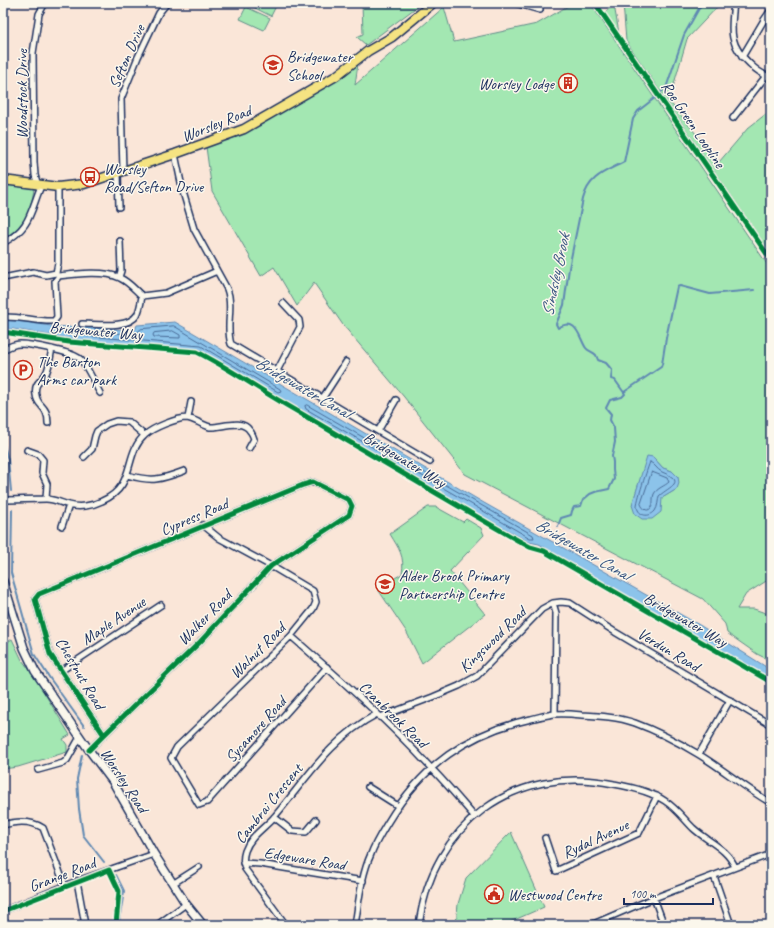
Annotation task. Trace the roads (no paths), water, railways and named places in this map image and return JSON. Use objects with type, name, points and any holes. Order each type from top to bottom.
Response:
[{"type":"main road","name":"Worsley Road","points":[[3,180],[40,186],[58,187],[84,184],[175,154],[244,129],[336,76],[368,51],[392,37],[433,3]]},
{"type":"main road","name":"Worsley Road","points":[[3,581],[24,648],[35,671],[89,750],[113,782],[154,854],[174,883],[186,904],[203,925]]},
{"type":"street","name":"Woodstock Drive","points":[[40,186],[34,168],[33,53],[39,14],[45,3]]},
{"type":"street","name":"Sefton Drive","points":[[119,207],[121,99],[159,13],[167,3]]},
{"type":"street","points":[[515,3],[540,10]]},
{"type":"street","points":[[733,118],[768,77],[742,57],[737,50],[733,39],[732,22],[734,3]]},
{"type":"street","points":[[742,57],[771,10]]},
{"type":"street","points":[[175,154],[182,192],[194,229],[228,288],[230,297],[228,335],[231,344],[430,462]]},
{"type":"street","points":[[3,243],[27,224],[40,186]]},
{"type":"street","points":[[3,278],[33,272],[46,275],[56,272],[58,263],[58,187]]},
{"type":"street","points":[[119,277],[121,271],[120,241]]},
{"type":"street","points":[[142,296],[166,293],[217,271]]},
{"type":"street","points":[[3,317],[54,321],[57,317],[55,281],[58,276],[100,274],[119,277],[126,281],[142,296]]},
{"type":"street","points":[[82,324],[126,323],[134,319],[138,313],[142,296]]},
{"type":"street","points":[[277,371],[300,327],[299,320],[283,303]]},
{"type":"street","points":[[3,350],[21,344],[52,350],[79,358],[100,393]]},
{"type":"street","points":[[48,423],[47,412],[37,401],[35,390],[38,382],[47,372],[52,350]]},
{"type":"street","points":[[322,399],[346,362]]},
{"type":"street","points":[[378,431],[396,400]]},
{"type":"street","points":[[188,418],[192,402]]},
{"type":"street","points":[[3,500],[46,499],[56,500],[69,506],[88,506],[102,501],[116,493],[122,486],[135,450],[144,435],[161,426],[181,419],[188,418],[209,426],[220,427],[234,424],[247,427],[251,431],[254,439],[249,448]]},
{"type":"street","points":[[84,456],[92,449],[97,431],[107,424],[116,421],[129,422],[144,435]]},
{"type":"street","points":[[27,450],[38,454],[43,460],[42,473],[47,484],[46,499]]},
{"type":"street","points":[[127,475],[144,480],[154,480],[165,478],[184,471]]},
{"type":"street","name":"Cypress Road","points":[[35,599],[39,594],[204,525],[302,485],[313,482],[349,500],[352,506],[349,514]]},
{"type":"street","points":[[62,526],[69,506]]},
{"type":"street","name":"Walker Road","points":[[89,750],[200,642],[271,566],[349,514]]},
{"type":"street","points":[[204,525],[219,538],[271,566]]},
{"type":"street","name":"Walnut Road","points":[[199,805],[171,758],[177,747],[291,636],[313,609],[316,602],[313,591],[271,566]]},
{"type":"street","name":"Chestnut Road","points":[[35,599],[50,654],[104,735]]},
{"type":"street","points":[[553,603],[556,613],[555,714]]},
{"type":"street","name":"Verdun Road","points":[[553,603],[570,603],[615,632],[771,725]]},
{"type":"street","name":"Kingswood Road","points":[[379,716],[433,697],[477,676],[542,609],[553,603]]},
{"type":"street","name":"Maple Avenue","points":[[61,671],[160,605]]},
{"type":"street","name":"Cranbrook Road","points":[[291,636],[327,667],[379,716],[431,768],[474,816]]},
{"type":"street","name":"Sycamore Road","points":[[199,805],[207,802],[327,667]]},
{"type":"street","points":[[699,754],[730,700]]},
{"type":"street","points":[[355,925],[362,881],[371,854],[379,836],[398,806],[431,768],[455,749],[483,735],[509,725],[555,714],[596,715],[623,720],[666,736],[699,754],[771,802]]},
{"type":"street","name":"Cambrai Crescent","points":[[286,925],[244,869],[243,856],[247,846],[255,835],[274,817],[326,753],[353,729],[379,716]]},
{"type":"street","points":[[38,770],[63,763],[67,760],[80,737]]},
{"type":"street","points":[[419,925],[424,902],[435,870],[450,843],[474,816],[495,801],[513,791],[531,786],[564,780],[585,779],[628,787],[657,796],[674,808],[703,836],[727,854],[734,867]]},
{"type":"street","points":[[368,787],[398,806]]},
{"type":"street","name":"Rydal Avenue","points":[[545,838],[556,871],[639,833],[657,796]]},
{"type":"street","points":[[274,817],[292,831],[306,832],[316,820]]},
{"type":"street","points":[[3,825],[26,822],[36,824],[42,828],[65,886]]},
{"type":"street","name":"Grange Road","points":[[3,910],[77,881],[154,854]]},
{"type":"street","points":[[591,925],[654,898],[771,854]]},
{"type":"street","name":"Edgeware Road","points":[[243,863],[260,864],[362,881]]},
{"type":"street","points":[[174,883],[199,867]]},
{"type":"street","points":[[714,876],[731,925]]},
{"type":"street","points":[[77,881],[85,925]]},
{"type":"street","points":[[654,898],[664,925]]},
{"type":"street","points":[[157,925],[186,904]]},
{"type":"water","points":[[14,320],[51,326],[135,330],[137,325],[175,322],[484,503],[701,626],[771,670],[771,679],[539,544],[529,542],[477,513],[200,350],[74,339],[13,329],[3,329],[3,321]]},
{"type":"water","points":[[647,456],[653,457],[663,468],[672,471],[678,477],[679,483],[677,489],[662,498],[661,512],[652,519],[642,519],[635,514],[632,505]]},
{"type":"waterway","points":[[661,92],[666,88],[684,35],[702,3]]},
{"type":"waterway","name":"Sindsley Brook","points":[[558,526],[561,518],[571,515],[574,507],[581,506],[583,500],[590,494],[609,489],[614,479],[612,456],[615,442],[614,428],[610,420],[611,414],[606,408],[610,400],[622,397],[625,394],[615,380],[611,379],[612,370],[606,363],[598,360],[596,355],[587,349],[573,326],[564,325],[558,328],[556,324],[564,305],[569,268],[583,199],[589,185],[594,180],[604,172],[624,162],[633,119],[638,111],[656,97]]},
{"type":"waterway","points":[[624,392],[661,367],[677,287],[680,286],[710,294],[754,290]]},
{"type":"waterway","points":[[3,441],[8,460],[11,491]]},
{"type":"waterway","points":[[12,510],[11,573],[34,654],[84,726]]},
{"type":"waterway","points":[[82,755],[77,779],[79,809],[83,835],[104,862]]},
{"type":"waterway","points":[[116,875],[124,891],[120,925]]},
{"type":"place","name":"Bridgewater School","points":[[273,65]]},
{"type":"place","name":"Worsley Lodge","points":[[568,83]]},
{"type":"place","name":"Worsley Road/Sefton Drive","points":[[90,177]]},
{"type":"place","name":"The Barton Arms car park","points":[[23,370]]},
{"type":"place","name":"Alder Brook Primary Partnership Centre","points":[[385,584]]},
{"type":"place","name":"Westwood Centre","points":[[494,894]]},
{"type":"water label","name":"Bridgewater Canal","points":[[303,387]]},
{"type":"water label","name":"Bridgewater Canal","points":[[583,549]]}]
